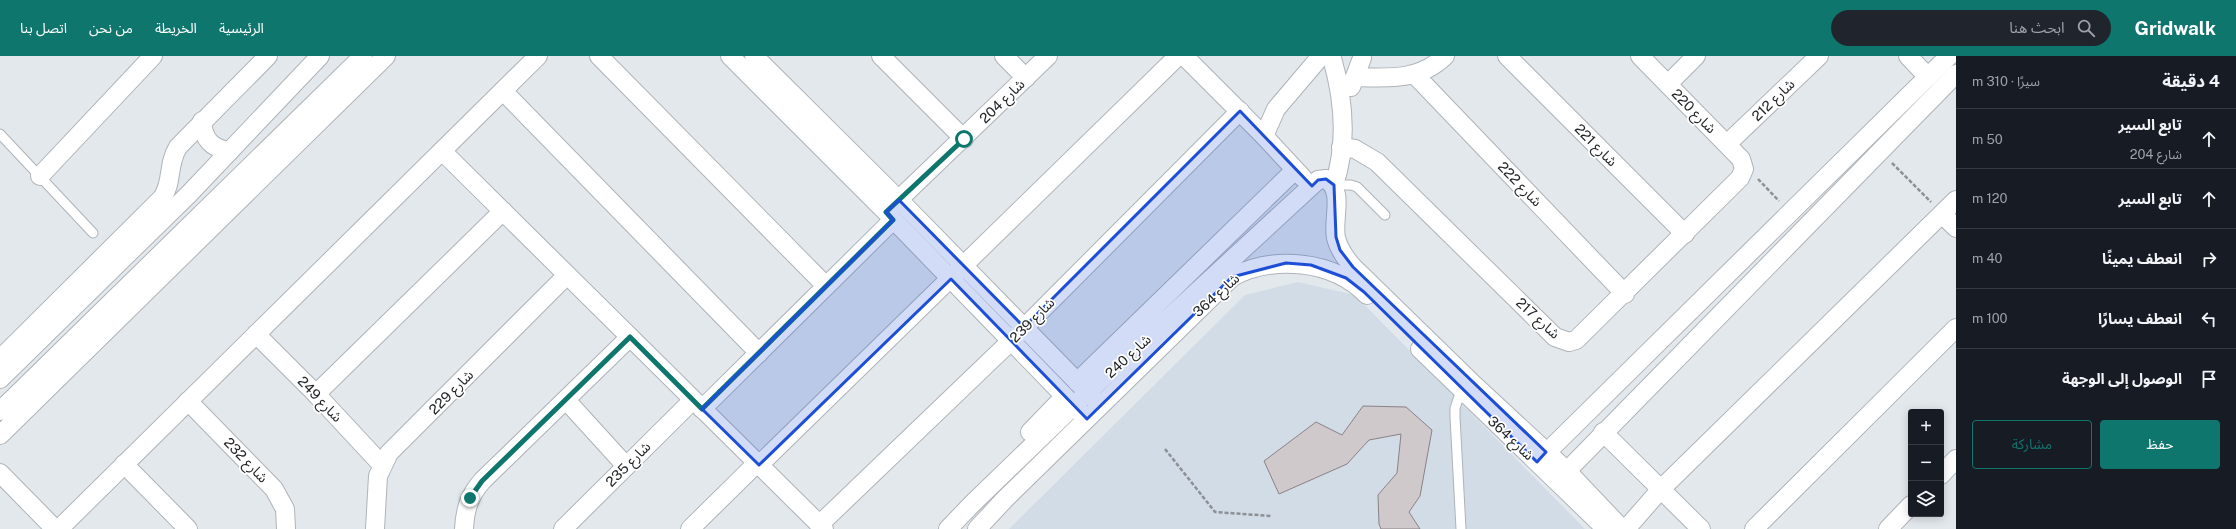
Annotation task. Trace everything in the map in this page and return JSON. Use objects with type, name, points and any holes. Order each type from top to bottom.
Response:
[{"type":"street","points":[[40,176],[153,56]]},
{"type":"street","points":[[0,359],[162,198],[168,188],[169,168],[174,154],[183,141],[268,56]]},
{"type":"street","points":[[0,379],[189,194],[320,56]]},
{"type":"street","points":[[0,410],[363,56]]},
{"type":"street","points":[[0,435],[386,56]]},
{"type":"street","points":[[59,529],[538,56]]},
{"type":"street","points":[[599,56],[826,286]]},
{"type":"street","points":[[730,56],[893,210],[964,266],[1101,406]]},
{"type":"street","points":[[754,56],[893,210],[951,279],[1012,340],[1069,402],[1087,419]]},
{"type":"street","points":[[881,56],[964,139]]},
{"type":"street","points":[[1004,56],[1026,78]]},
{"type":"street","name":"شارع 204","points":[[826,286],[893,210],[1048,56]]},
{"type":"street","points":[[690,529],[951,279],[1178,56]]},
{"type":"street","points":[[1184,56],[1240,111],[1295,170],[1321,184],[1340,166],[1343,114],[1355,77],[1364,57]]},
{"type":"street","points":[[1355,77],[1391,79],[1416,75],[1438,64],[1445,56]]},
{"type":"street","name":"شارع 221","points":[[1507,56],[1685,234]]},
{"type":"street","name":"شارع 220","points":[[1640,56],[1727,144],[1744,166]]},
{"type":"street","points":[[1668,84],[1696,56]]},
{"type":"street","name":"شارع 212","points":[[1727,144],[1819,56]]},
{"type":"street","points":[[1908,56],[1928,76]]},
{"type":"street","points":[[1542,457],[1949,56]]},
{"type":"street","points":[[1264,136],[1276,109],[1328,57]]},
{"type":"street","points":[[1328,57],[1342,62],[1352,62],[1364,57]]},
{"type":"street","points":[[1328,57],[1343,114]]},
{"type":"street","points":[[1562,475],[1956,74]]},
{"type":"street","name":"شارع 222","points":[[1416,75],[1625,294]]},
{"type":"street","points":[[503,91],[759,353]]},
{"type":"street","name":"شارع 239","points":[[822,527],[1012,340],[1240,111]]},
{"type":"street","points":[[202,121],[206,139],[216,148],[230,151]]},
{"type":"street","name":"شارع 217","points":[[1341,147],[1355,149],[1377,162],[1555,337],[1569,342],[1583,336],[1685,234],[1740,178],[1744,166]]},
{"type":"street","points":[[442,151],[822,527]]},
{"type":"street","points":[[1082,388],[1295,170]]},
{"type":"street","points":[[169,178],[181,183],[189,194]]},
{"type":"street","name":"شارع 364","points":[[1321,184],[1336,192],[1336,237],[1340,250],[1353,267],[1542,457]]},
{"type":"street","name":"شارع 240","points":[[948,529],[1082,388],[1321,184]]},
{"type":"street","points":[[1626,529],[1661,490],[1956,200]]},
{"type":"street","points":[[316,394],[503,211]]},
{"type":"street","points":[[1942,214],[1956,228]]},
{"type":"street","name":"شارع 364","points":[[977,529],[1232,277],[1244,270],[1286,263],[1311,266],[1346,278],[1364,292],[1461,391],[1542,457],[1622,529]]},
{"type":"street","name":"شارع 229","points":[[375,529],[376,488],[382,465],[389,453],[567,275]]},
{"type":"street","name":"شارع 235","points":[[563,529],[626,466],[759,353],[826,286]]},
{"type":"street","points":[[1754,529],[1956,328]]},
{"type":"street","name":"شارع 249","points":[[256,334],[316,394],[382,465]]},
{"type":"street","points":[[464,529],[466,508],[475,489],[630,337]]},
{"type":"street","points":[[566,400],[626,466]]},
{"type":"street","name":"شارع 232","points":[[188,401],[274,489],[285,509],[286,529]]},
{"type":"street","points":[[934,529],[1069,402]]},
{"type":"street","points":[[1603,432],[1701,529]]},
{"type":"street","points":[[1944,472],[1956,459]]},
{"type":"street","points":[[124,464],[188,529]]},
{"type":"street","points":[[0,473],[55,529]]},
{"type":"street","name":"شارع 364","points":[[1562,475],[1606,529]]},
{"type":"street","points":[[1888,529],[1908,509]]},
{"type":"lane","points":[[0,134],[93,233]]},
{"type":"lane","points":[[1321,184],[1351,185],[1357,187],[1385,215]]},
{"type":"lane","points":[[1461,391],[1455,408],[1461,529]]},
{"type":"path","points":[[1879,151],[1942,214]]},
{"type":"path","points":[[1744,166],[1789,213]]},
{"type":"path","points":[[1165,449],[1215,512],[1271,516]]},
{"type":"highlighted area","points":[[1240,111],[1312,186],[1318,180],[1326,179],[1334,185],[1336,237],[1340,250],[1353,267],[1546,452],[1537,462],[1364,292],[1346,278],[1311,265],[1286,263],[1232,277],[1087,419],[951,279],[759,465],[702,409],[893,220],[886,212],[899,200],[1024,327]]},
{"type":"shaded area","points":[[1298,282],[1355,295],[1585,529],[1009,529],[1245,295]]},
{"type":"building","points":[[1363,406],[1406,407],[1432,430],[1420,496],[1409,512],[1420,529],[1381,529],[1379,524],[1378,495],[1397,473],[1401,434],[1369,440],[1347,464],[1279,494],[1264,461],[1316,422],[1342,435]]},
{"type":"route","points":[[470,498],[482,481],[630,337],[702,409],[893,220],[886,212],[964,139]]}]
